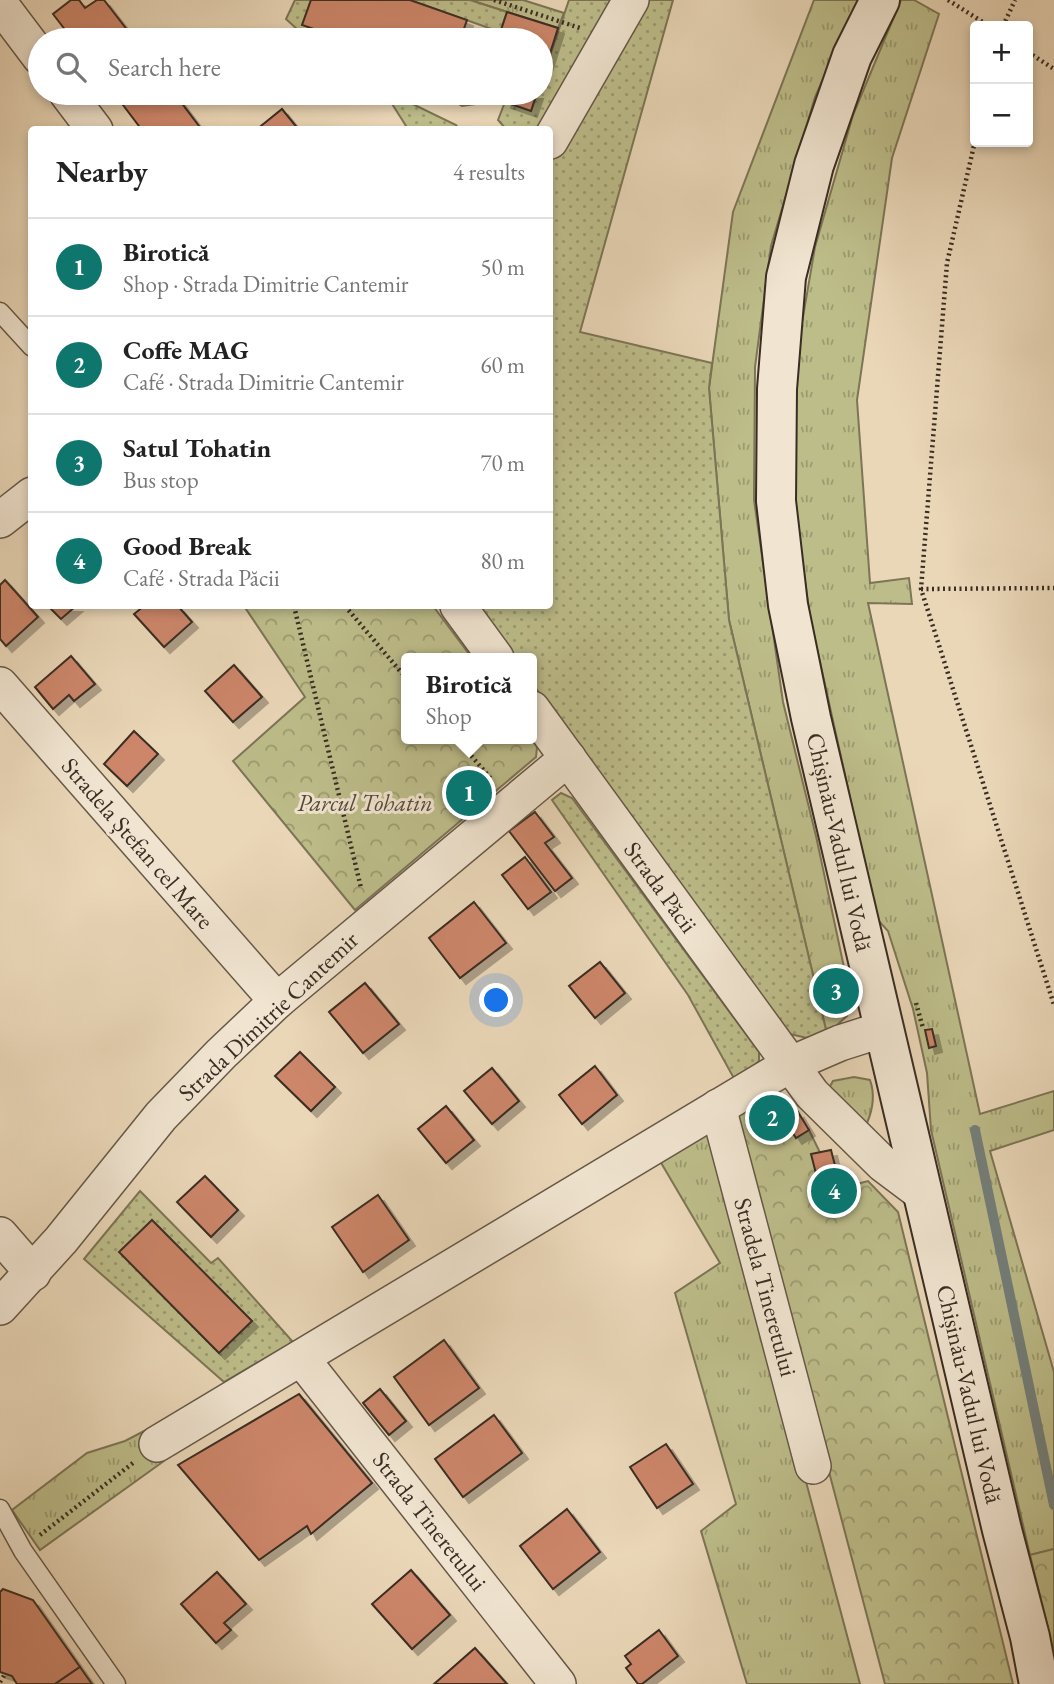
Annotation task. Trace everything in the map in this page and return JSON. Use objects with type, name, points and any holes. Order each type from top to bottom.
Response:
[{"type":"main road","name":"Chișinău-Vadul lui Vodă","points":[[880,0],[852,56],[814,165],[786,277],[777,389],[776,501],[790,618],[811,718],[1039,1684]]},
{"type":"street","points":[[553,136],[631,0]]},
{"type":"street","points":[[0,4],[28,41]]},
{"type":"street","points":[[76,105],[92,126]]},
{"type":"street","points":[[0,520],[28,498]]},
{"type":"street","points":[[460,609],[492,653]]},
{"type":"street","name":"Stradela Ștefan cel Mare","points":[[0,685],[277,1001]]},
{"type":"street","name":"Strada Păcii","points":[[537,716],[811,1094],[883,1164],[923,1194]]},
{"type":"street","name":"Strada Dimitrie Cantemir","points":[[0,1307],[61,1240],[161,1116],[221,1054],[277,1001],[568,758]]},
{"type":"street","points":[[157,1444],[789,1065],[840,1042],[884,1029]]},
{"type":"street","name":"Stradela Tineretului","points":[[719,1107],[813,1466]]},
{"type":"street","points":[[0,1235],[33,1273]]},
{"type":"street","name":"Strada Tineretului","points":[[301,1358],[558,1684]]},
{"type":"lane","points":[[0,312],[28,343]]},
{"type":"lane","points":[[0,1510],[23,1551],[116,1684]]},
{"type":"path","points":[[494,0],[609,37]]},
{"type":"path","points":[[948,0],[981,21]]},
{"type":"path","points":[[1005,21],[1015,0]]},
{"type":"path","points":[[1033,55],[1054,69]]},
{"type":"path","points":[[974,147],[947,263],[920,589],[1054,1005]]},
{"type":"path","points":[[920,589],[1054,588]]},
{"type":"path","points":[[295,609],[363,899]]},
{"type":"path","points":[[348,609],[401,672]]},
{"type":"path","points":[[461,744],[513,804]]},
{"type":"path","points":[[23,1551],[44,1531],[157,1444]]},
{"type":"path","points":[[0,1682],[5,1674]]},
{"type":"green space","points":[[295,0],[311,0],[303,25],[311,28],[296,28],[286,19]]},
{"type":"green space","points":[[410,0],[470,0],[507,12],[501,28],[489,28]]},
{"type":"green space","points":[[470,0],[523,0],[564,13],[558,28]]},
{"type":"green space","points":[[569,0],[673,0],[580,332],[712,363],[709,388],[729,620],[827,1034],[807,1038],[790,1034],[537,690],[537,653],[510,653],[477,609],[553,609],[553,126],[503,126],[498,120],[504,105],[514,105],[531,111],[533,105],[553,105],[553,47]]},
{"type":"green space","points":[[814,0],[858,0],[815,97],[771,246],[755,367],[754,500],[783,702],[816,836],[851,1000],[847,1016],[827,1034],[729,620],[709,388],[733,212]]},
{"type":"green space","points":[[901,0],[914,0],[939,14],[892,158],[857,400],[870,583],[909,578],[912,604],[868,603],[980,1114],[1054,1091],[1054,1130],[990,1151],[1054,1372],[1054,1549],[1030,1555],[931,1130],[927,1073],[913,1009],[888,931],[877,919],[810,617],[797,523],[791,443],[798,346],[815,247],[853,115]]},
{"type":"green space","points":[[393,105],[415,105],[457,126],[406,126]]},
{"type":"green space","name":"Parcul Tohatin","points":[[246,609],[435,609],[468,653],[401,653],[401,744],[535,744],[536,757],[355,910],[233,761],[305,697]]},
{"type":"green space","points":[[561,793],[572,798],[759,1052],[759,1061],[736,1082],[688,995],[552,800]]},
{"type":"green space","points":[[854,1077],[870,1080],[873,1096],[867,1123],[858,1126],[829,1088],[833,1081]]},
{"type":"green space","points":[[760,1102],[764,1108],[761,1123],[781,1126],[784,1112],[798,1112],[796,1138],[809,1130],[845,1204],[841,1188],[868,1181],[898,1212],[1013,1684],[885,1684],[734,1112]]},
{"type":"green space","points":[[711,1126],[860,1684],[747,1684],[701,1531],[736,1504],[675,1293],[720,1263],[660,1161]]},
{"type":"green space","points":[[140,1191],[211,1263],[218,1258],[293,1342],[224,1382],[84,1259]]},
{"type":"green space","points":[[150,1428],[164,1461],[40,1550],[12,1510],[87,1453],[125,1441]]},
{"type":"green space","points":[[1054,1549],[1054,1653],[1030,1555]]},
{"type":"building","points":[[71,0],[79,0],[85,8],[97,0],[104,0],[126,28],[64,28],[53,14]]},
{"type":"building","points":[[311,0],[410,0],[467,20],[464,28],[311,28],[302,25]]},
{"type":"building","points":[[507,12],[558,28],[553,44],[553,28],[502,28]]},
{"type":"building","points":[[123,105],[183,105],[199,126],[139,126]]},
{"type":"building","points":[[514,105],[533,105],[531,111]]},
{"type":"building","points":[[282,109],[296,126],[261,126]]},
{"type":"building","points":[[5,580],[28,609],[38,617],[6,646],[0,639],[0,585]]},
{"type":"building","points":[[51,609],[73,609],[61,619]]},
{"type":"building","points":[[140,609],[181,609],[192,622],[164,647],[134,614]]},
{"type":"building","points":[[71,656],[95,684],[74,701],[69,695],[53,709],[35,687]]},
{"type":"building","points":[[234,665],[262,697],[233,722],[205,691]]},
{"type":"building","points":[[134,731],[158,754],[127,786],[104,764]]},
{"type":"building","points":[[474,781],[482,791],[466,804],[458,794]]},
{"type":"building","points":[[535,812],[554,837],[545,843],[572,878],[555,891],[509,831]]},
{"type":"building","points":[[525,857],[551,892],[528,909],[502,875]]},
{"type":"building","points":[[474,902],[506,943],[460,978],[429,938]]},
{"type":"building","points":[[600,962],[625,993],[595,1018],[569,986]]},
{"type":"building","points":[[836,979],[841,1002],[832,1004],[827,981]]},
{"type":"building","points":[[365,983],[399,1024],[363,1053],[329,1012]]},
{"type":"building","points":[[932,1029],[936,1046],[929,1048],[925,1030]]},
{"type":"building","points":[[300,1052],[335,1087],[311,1111],[275,1076]]},
{"type":"building","points":[[595,1066],[617,1095],[582,1124],[559,1095]]},
{"type":"building","points":[[492,1068],[519,1101],[492,1124],[464,1091]]},
{"type":"building","points":[[446,1106],[474,1140],[446,1163],[418,1129]]},
{"type":"building","points":[[764,1108],[784,1112],[781,1127],[761,1123]]},
{"type":"building","points":[[798,1112],[809,1130],[796,1138],[785,1121]]},
{"type":"building","points":[[831,1150],[845,1204],[825,1209],[811,1154]]},
{"type":"building","points":[[205,1176],[238,1210],[211,1237],[177,1202]]},
{"type":"building","points":[[378,1195],[409,1240],[363,1272],[332,1227]]},
{"type":"building","points":[[152,1220],[252,1321],[219,1353],[119,1252]]},
{"type":"building","points":[[444,1340],[479,1388],[429,1425],[394,1377]]},
{"type":"building","points":[[380,1389],[406,1421],[389,1435],[363,1403]]},
{"type":"building","points":[[299,1394],[372,1483],[311,1534],[307,1526],[259,1560],[178,1465]]},
{"type":"building","points":[[494,1415],[522,1453],[463,1497],[435,1459]]},
{"type":"building","points":[[666,1444],[693,1484],[657,1508],[630,1467]]},
{"type":"building","points":[[567,1509],[600,1552],[553,1589],[520,1546]]},
{"type":"building","points":[[411,1570],[450,1615],[412,1649],[372,1604]]},
{"type":"building","points":[[217,1572],[246,1604],[224,1623],[231,1630],[216,1643],[181,1604]]},
{"type":"building","points":[[3,1589],[33,1600],[80,1667],[55,1684],[17,1684],[12,1676],[0,1672],[0,1592]]},
{"type":"building","points":[[659,1630],[678,1656],[642,1684],[638,1684],[626,1668],[631,1664],[625,1656]]},
{"type":"building","points":[[475,1648],[507,1684],[434,1684]]},
{"type":"building","points":[[80,1667],[92,1684],[55,1684]]},
{"type":"waterway","points":[[975,1130],[1054,1505]]},
{"type":"place","name":"Birotică","points":[[469,793]]},
{"type":"place","name":"Satul Tohatin","points":[[836,991]]},
{"type":"place","name":"Coffe MAG","points":[[772,1118]]},
{"type":"place","name":"Good Break","points":[[834,1191]]}]
